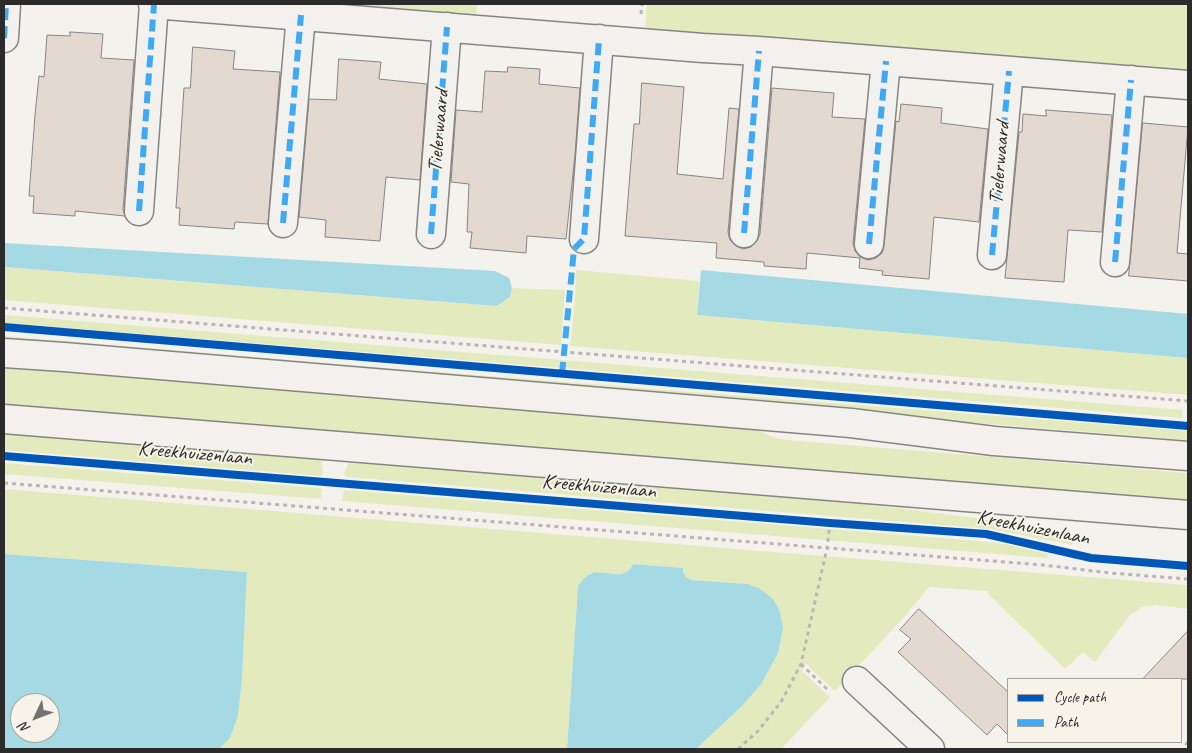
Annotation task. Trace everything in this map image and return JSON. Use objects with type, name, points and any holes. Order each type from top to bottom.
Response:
[{"type":"street","points":[[4,38],[6,4]]},
{"type":"street","points":[[139,210],[154,4],[1188,85]]},
{"type":"street","points":[[283,223],[301,15]]},
{"type":"street","name":"Tielerwaard","points":[[431,234],[448,27]]},
{"type":"street","points":[[584,239],[599,39]]},
{"type":"street","points":[[744,233],[759,51]]},
{"type":"street","points":[[869,244],[886,61]]},
{"type":"street","name":"Tielerwaard","points":[[992,255],[1008,71]]},
{"type":"street","points":[[1115,262],[1131,80]]},
{"type":"street","points":[[4,353],[851,423],[994,441],[1188,456]]},
{"type":"street","name":"Kreekhuizenlaan","points":[[4,419],[1188,515]]},
{"type":"street","points":[[857,682],[930,749]]},
{"type":"path","points":[[4,308],[1188,401]]},
{"type":"path","points":[[820,523],[840,524]]},
{"type":"path","points":[[738,749],[758,731],[781,702],[801,664],[827,548],[830,524]]},
{"type":"path","points":[[801,664],[828,690]]},
{"type":"green space","points":[[316,4],[477,4],[476,17]]},
{"type":"green space","points":[[647,4],[1188,4],[1188,73],[645,29]]},
{"type":"green space","points":[[4,267],[495,306],[510,297],[512,288],[565,290],[561,345],[4,300]]},
{"type":"green space","points":[[576,270],[699,281],[697,315],[1188,358],[1188,395],[570,346]]},
{"type":"green space","points":[[4,315],[1182,410],[1183,418],[4,323]]},
{"type":"green space","points":[[4,336],[1188,431],[1188,440],[4,345]]},
{"type":"green space","points":[[4,361],[737,422],[776,438],[787,440],[1188,473],[1188,506],[4,410]]},
{"type":"green space","points":[[4,428],[318,457],[322,463],[323,474],[321,476],[4,450]]},
{"type":"green space","points":[[351,460],[728,487],[984,519],[1058,537],[1073,538],[1072,545],[991,529],[346,477],[344,475]]},
{"type":"green space","points":[[4,463],[320,488],[322,490],[321,499],[4,474]]},
{"type":"green space","points":[[4,489],[1188,585],[1188,609],[1156,605],[1142,607],[1130,615],[1095,662],[1083,652],[1065,669],[988,594],[988,591],[929,587],[906,615],[835,691],[805,663],[802,671],[830,697],[781,749],[696,749],[742,706],[748,584],[691,580],[685,577],[683,568],[633,564],[626,573],[578,586],[567,749],[219,749],[230,738],[238,716],[242,679],[247,572],[4,554]]},
{"type":"green space","points":[[344,490],[980,541],[1005,544],[1048,554],[1047,558],[342,501]]},
{"type":"water","points":[[4,243],[495,271],[509,278],[512,288],[510,297],[496,306],[4,267]]},
{"type":"water","points":[[701,270],[1188,314],[1188,358],[697,315]]},
{"type":"water","points":[[4,554],[247,572],[242,679],[238,716],[230,738],[219,749],[4,749]]},
{"type":"water","points":[[633,564],[683,568],[685,576],[691,580],[748,584],[760,589],[773,599],[780,612],[783,628],[778,653],[762,683],[742,706],[696,749],[567,749],[578,586],[593,573],[621,574],[630,569]]},
{"type":"building","points":[[70,32],[103,34],[101,58],[134,60],[123,210],[125,216],[75,211],[75,216],[33,213],[34,196],[29,196],[35,115],[39,76],[44,77],[47,35],[70,36]]},
{"type":"building","points":[[193,47],[235,51],[233,69],[280,72],[268,224],[235,222],[234,229],[179,225],[180,208],[176,208],[184,88],[190,88]]},
{"type":"building","points":[[339,59],[381,62],[379,79],[427,84],[420,180],[386,177],[380,241],[325,237],[326,220],[299,217],[309,99],[336,100]]},
{"type":"building","points":[[508,67],[540,69],[539,84],[580,88],[566,239],[527,236],[526,253],[470,248],[472,232],[467,232],[469,184],[451,182],[456,110],[482,112],[485,71],[507,72]]},
{"type":"building","points":[[642,83],[684,87],[677,174],[723,179],[729,108],[739,109],[728,232],[730,240],[736,246],[743,249],[751,247],[757,241],[760,234],[772,88],[834,93],[832,117],[865,119],[853,243],[855,251],[860,257],[868,260],[876,258],[882,253],[884,246],[896,121],[899,122],[901,104],[942,108],[941,123],[988,129],[979,222],[934,217],[929,279],[882,275],[883,271],[859,268],[860,258],[807,253],[806,269],[764,266],[764,262],[716,258],[717,243],[625,236],[634,124],[639,124]]},
{"type":"building","points":[[1046,110],[1112,115],[1102,232],[1068,230],[1064,282],[1005,278],[1019,132],[1022,132],[1023,114],[1046,116]]},
{"type":"building","points":[[1143,123],[1188,127],[1177,253],[1188,254],[1188,281],[1129,276]]},
{"type":"building","points":[[919,609],[1007,691],[1007,734],[997,724],[987,735],[898,652],[911,639],[900,630]]},
{"type":"building","points":[[1188,631],[1188,679],[1144,678]]},
{"type":"marked path","points":[[4,38],[6,4]]},
{"type":"marked path","points":[[139,211],[154,4]]},
{"type":"marked path","points":[[283,223],[301,15]]},
{"type":"marked path","points":[[431,234],[447,27]]},
{"type":"marked path","points":[[562,374],[574,249],[584,239],[599,39]]},
{"type":"marked path","points":[[744,233],[759,51]]},
{"type":"marked path","points":[[869,244],[886,61]]},
{"type":"marked path","points":[[992,255],[1009,71]]},
{"type":"marked path","points":[[1115,262],[1131,80]]},
{"type":"cycle path","points":[[4,327],[1188,426]]},
{"type":"cycle path","points":[[4,456],[986,534],[1091,558],[1188,566]]}]
